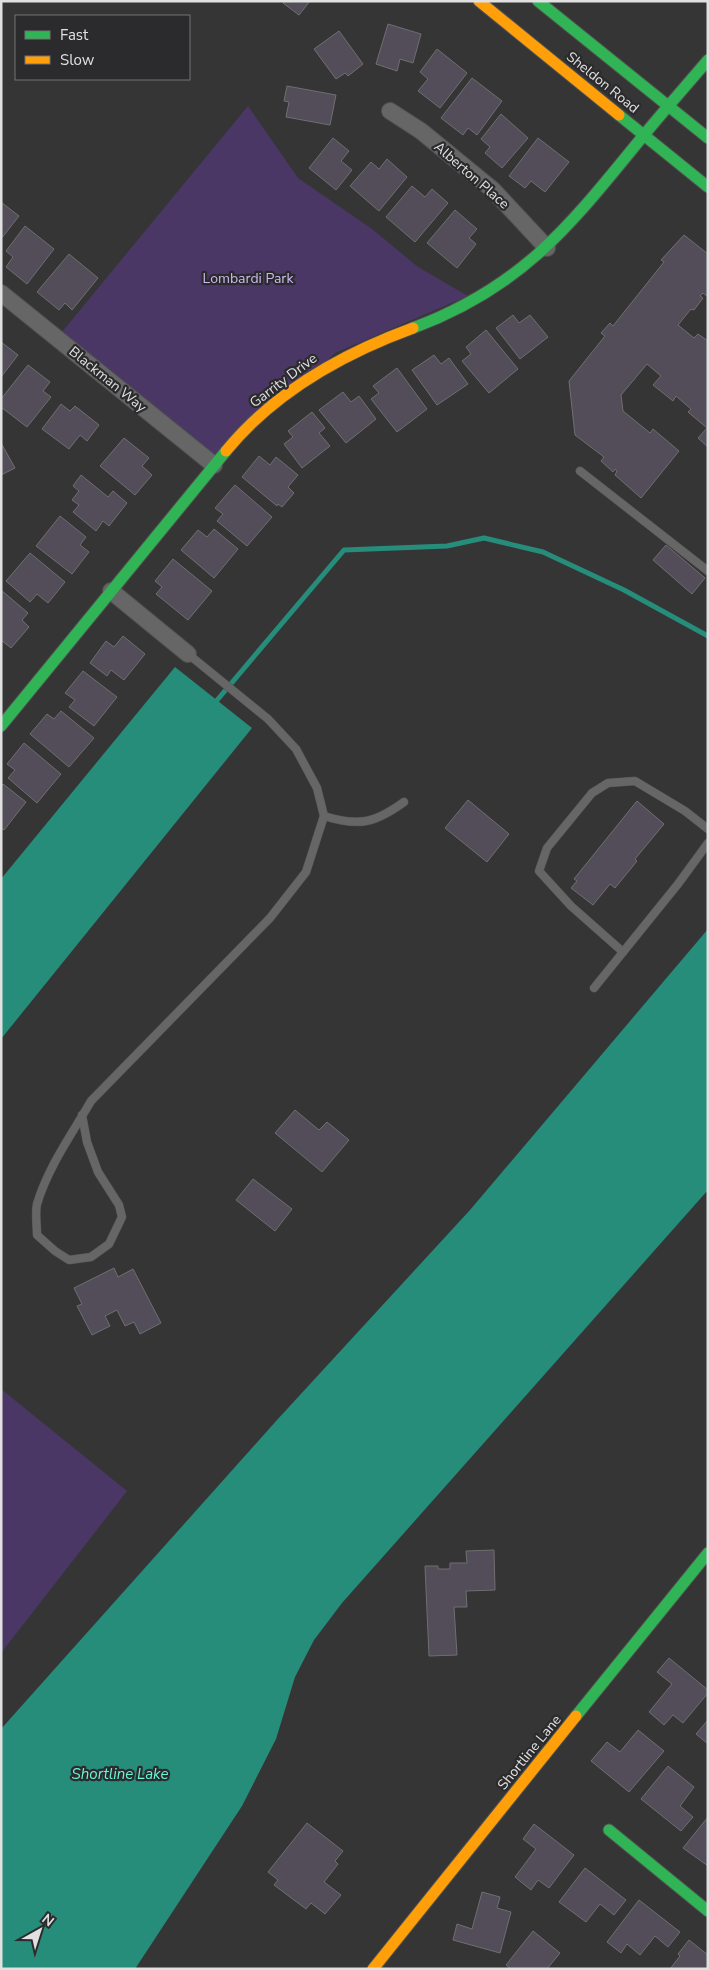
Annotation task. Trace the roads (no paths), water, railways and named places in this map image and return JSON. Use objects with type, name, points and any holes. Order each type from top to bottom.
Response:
[{"type":"street","name":"Sheldon Road","points":[[479,1],[708,187]]},
{"type":"street","name":"Sheldon Road","points":[[538,1],[708,138]]},
{"type":"street","name":"Garrity Drive","points":[[1,726],[214,465],[253,422],[284,395],[318,371],[354,351],[450,313],[516,274],[547,248],[581,213],[708,60]]},
{"type":"street","name":"Alberton Place","points":[[390,111],[421,131],[493,190],[547,248]]},
{"type":"street","name":"Blackman Way","points":[[1,293],[214,465]]},
{"type":"street","points":[[111,591],[188,654]]},
{"type":"street","name":"Shortline Lane","points":[[373,1969],[708,1554]]},
{"type":"street","points":[[609,1830],[708,1911]]},
{"type":"lane","points":[[580,472],[708,571]]},
{"type":"lane","points":[[82,1115],[87,1142],[98,1172],[119,1205],[122,1217],[109,1244],[91,1257],[69,1260],[55,1251],[37,1234],[37,1205],[55,1163],[82,1115],[91,1101],[270,918],[306,872],[315,849],[324,816],[317,788],[296,749],[268,719],[188,654]]},
{"type":"lane","points":[[623,952],[571,906],[539,871],[548,848],[592,793],[608,783],[634,781],[685,811],[708,829]]},
{"type":"lane","points":[[324,816],[341,821],[367,822],[385,816],[404,802]]},
{"type":"lane","points":[[594,988],[708,843]]},
{"type":"water","points":[[175,667],[252,728],[1,1039],[1,879]]},
{"type":"water","name":"Shortline Lake","points":[[708,929],[708,1190],[342,1603],[314,1640],[295,1677],[276,1739],[242,1806],[135,1969],[1,1969],[1,1729],[277,1420],[470,1210]]},
{"type":"waterway","points":[[213,705],[344,550],[447,546],[484,538],[543,552],[624,590],[708,636]]},
{"type":"park label","name":"Lombardi Park","points":[[248,278]]}]
